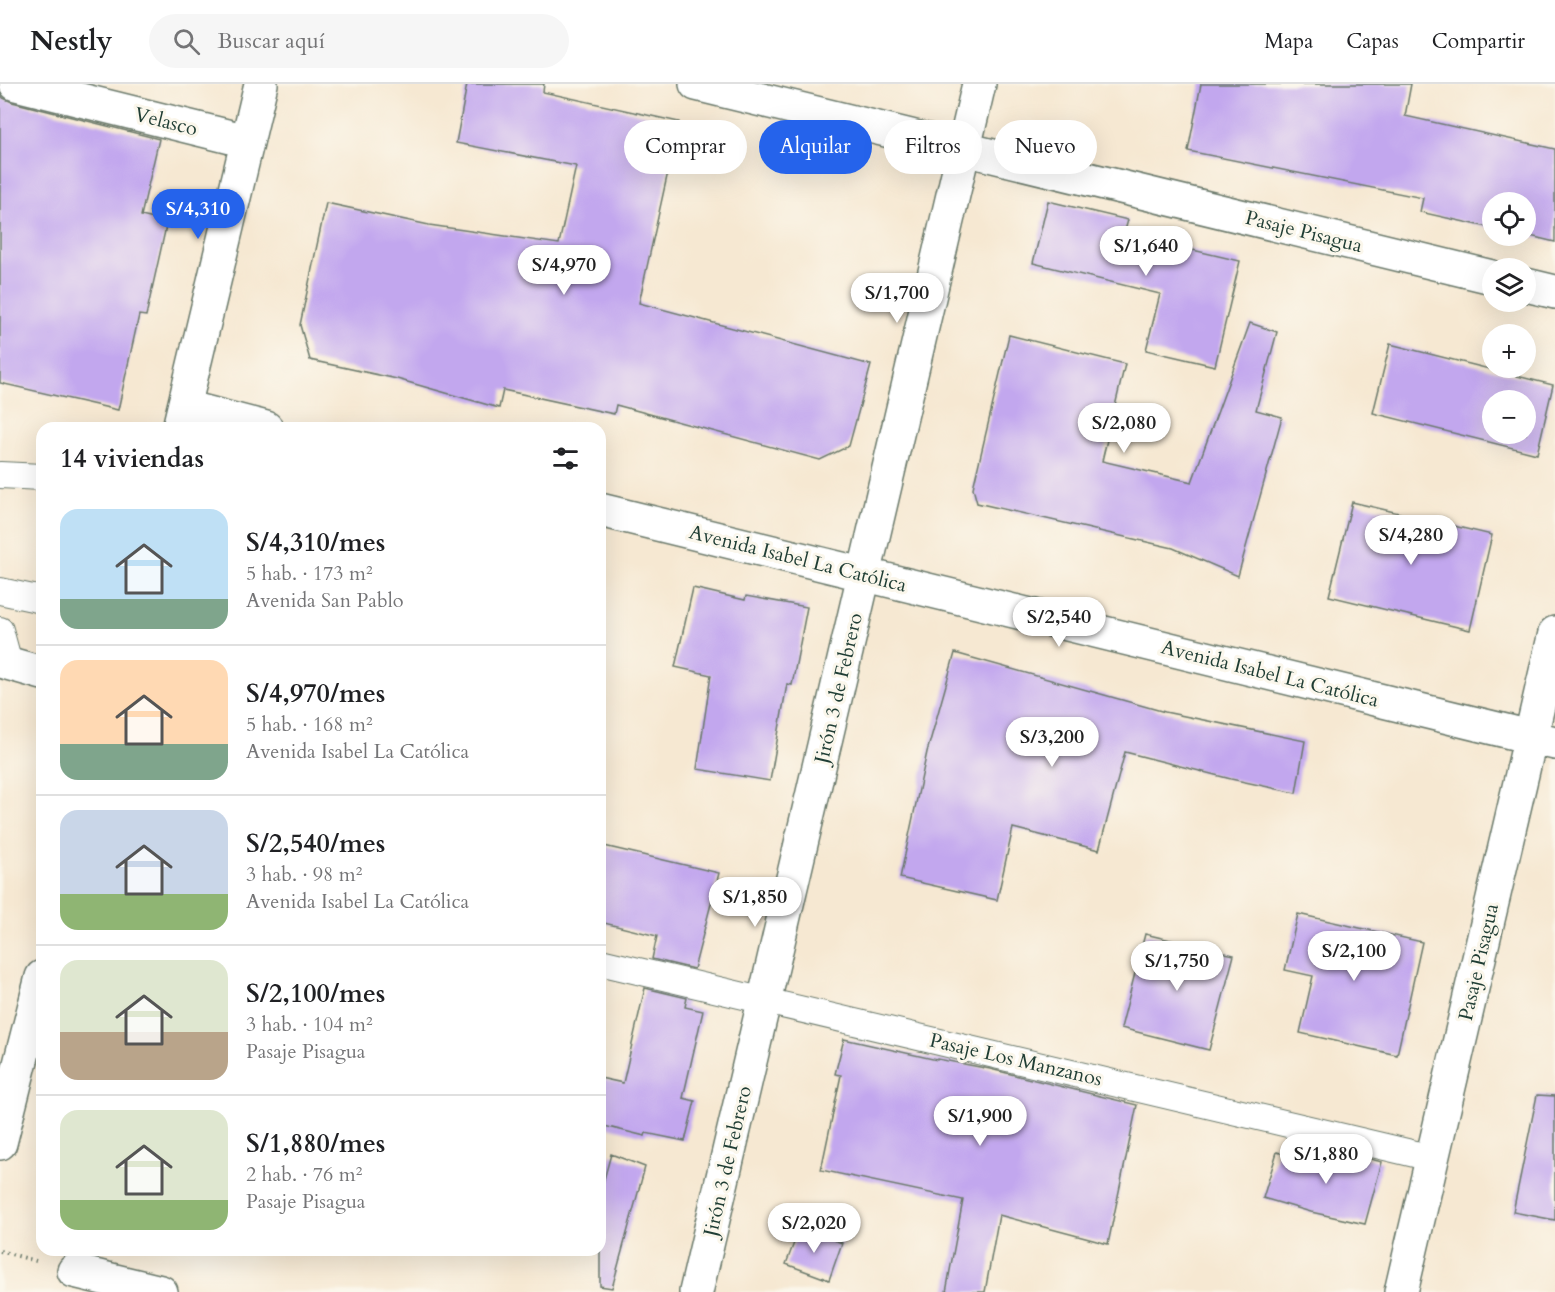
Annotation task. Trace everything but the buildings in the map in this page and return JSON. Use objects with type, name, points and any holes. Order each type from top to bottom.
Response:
[{"type":"street","name":"Velasco","points":[[16,84],[248,141]]},
{"type":"street","points":[[220,422],[182,417],[261,84]]},
{"type":"street","name":"Pasaje Pisagua","points":[[696,84],[884,129]]},
{"type":"street","name":"Jirón 3 de Febrero","points":[[971,120],[979,84]]},
{"type":"street","name":"Pasaje Pisagua","points":[[982,152],[1482,275]]},
{"type":"street","name":"Jirón 3 de Febrero","points":[[696,1292],[958,174]]},
{"type":"street","points":[[1536,287],[1555,292]]},
{"type":"street","name":"Avenida Isabel La Católica","points":[[606,511],[1543,740]]},
{"type":"street","name":"Pasaje Pisagua","points":[[1401,1292],[1432,1158],[1543,740],[1555,633]]},
{"type":"street","points":[[5,662],[36,671]]},
{"type":"street","points":[[0,1143],[36,1001]]},
{"type":"street","points":[[74,1271],[161,1292]]},
{"type":"lane","points":[[4,480],[36,477]]},
{"type":"lane","points":[[0,591],[36,599]]},
{"type":"lane","points":[[0,630],[5,662]]},
{"type":"lane","name":"Pasaje Los Manzanos","points":[[606,963],[1432,1158]]}]
